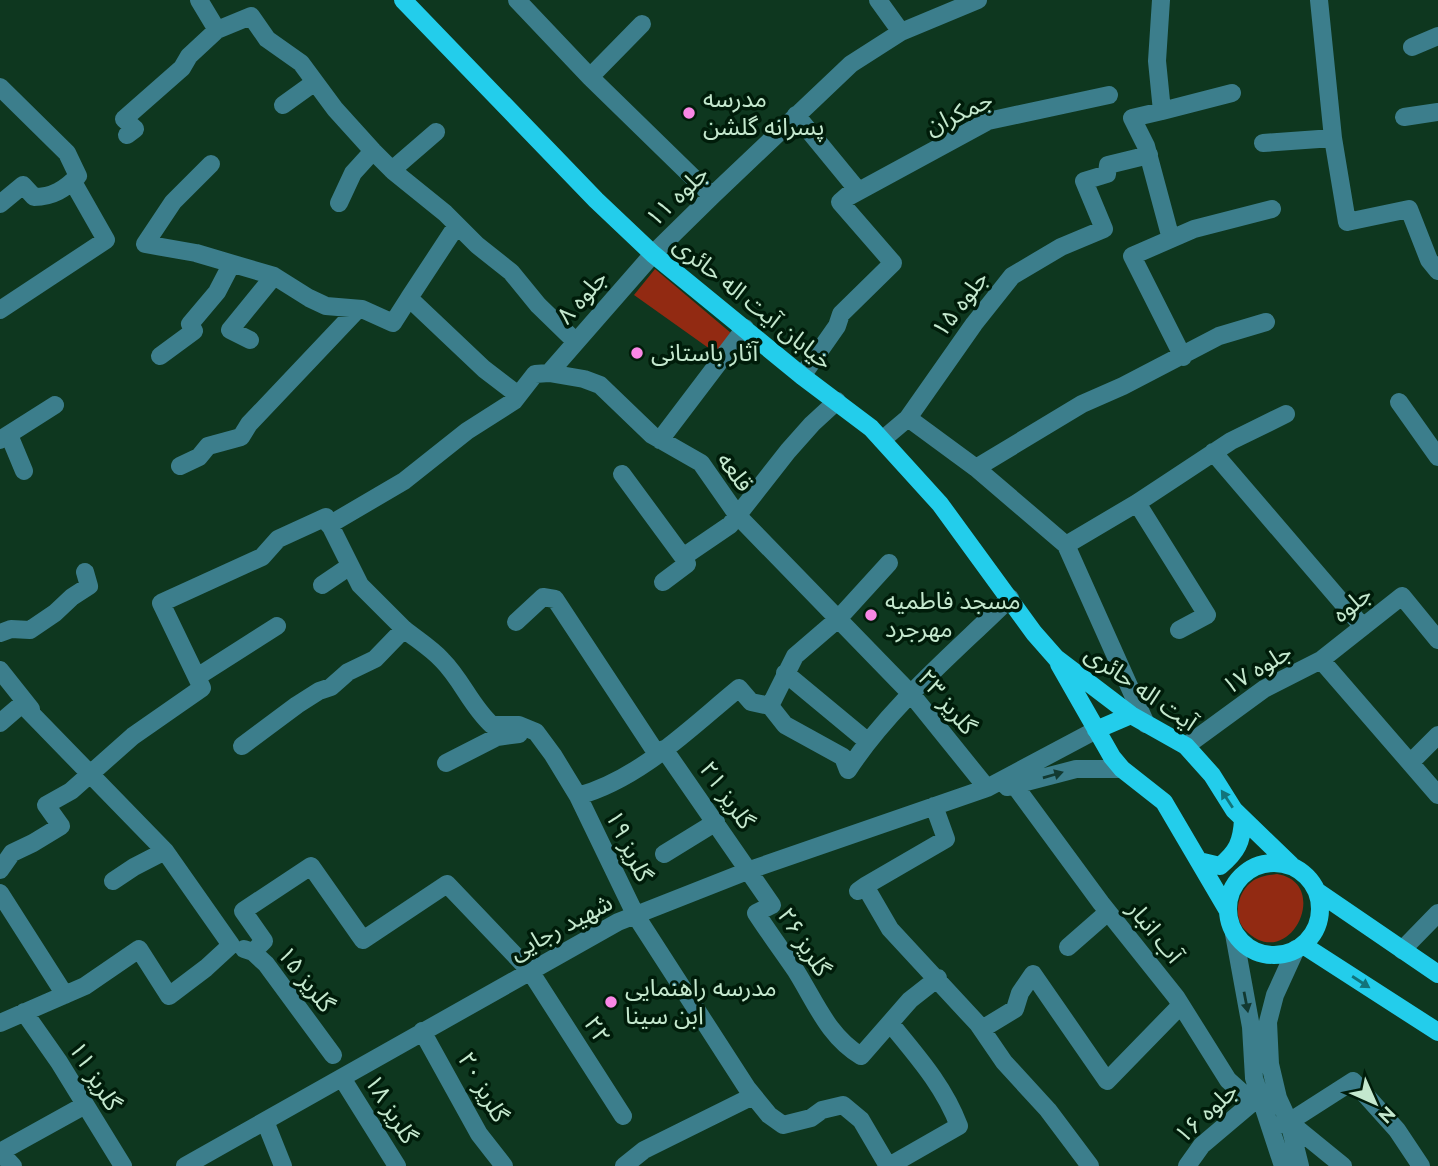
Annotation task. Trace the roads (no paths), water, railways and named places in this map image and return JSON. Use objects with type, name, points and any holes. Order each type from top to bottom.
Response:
[{"type":"main road","name":"خیابان آیت اله حائری","points":[[403,0],[596,200],[653,254],[802,376],[871,428],[940,504],[1034,633],[1056,658]]},
{"type":"main road","name":"آیت اله حائری","points":[[1056,658],[1138,720],[1186,746],[1212,775],[1234,810],[1291,865]]},
{"type":"main road","name":"آیت اله حائری","points":[[1056,658],[1112,757],[1122,769],[1164,802],[1228,911]]},
{"type":"main road","points":[[1096,730],[1138,720]]},
{"type":"main road","points":[[1199,861],[1220,866],[1234,855],[1243,834],[1243,819]]},
{"type":"main road","points":[[1272,862],[1291,865],[1308,876],[1318,892],[1321,911],[1316,930],[1299,947],[1286,954],[1267,955],[1249,949],[1234,934],[1228,911],[1229,897],[1238,880],[1253,867],[1272,862]]},
{"type":"main road","points":[[1318,892],[1438,974]]},
{"type":"main road","points":[[1299,947],[1438,1032]]},
{"type":"street","points":[[199,0],[218,30]]},
{"type":"street","points":[[517,0],[590,77],[712,196]]},
{"type":"street","points":[[878,0],[901,32]]},
{"type":"street","name":"جلوه ۱۱","points":[[653,254],[851,64],[901,32],[978,0]]},
{"type":"street","points":[[1161,0],[1157,61],[1162,111]]},
{"type":"street","points":[[1319,0],[1333,138],[1347,222],[1409,209],[1429,260],[1438,271]]},
{"type":"street","points":[[127,135],[135,129],[124,119],[182,68],[189,56],[218,30],[251,16],[267,38],[301,63],[335,109],[373,151],[477,245],[511,272],[575,341]]},
{"type":"street","points":[[590,77],[642,24]]},
{"type":"street","points":[[1412,47],[1438,36]]},
{"type":"street","points":[[283,106],[315,82]]},
{"type":"street","points":[[0,87],[67,153],[76,179],[113,239],[0,310]]},
{"type":"street","points":[[1171,239],[1149,155],[1132,118],[1232,93]]},
{"type":"street","name":"جمکران","points":[[840,202],[988,121],[1109,94]]},
{"type":"street","points":[[1405,117],[1438,112]]},
{"type":"street","points":[[796,116],[856,188],[840,202],[893,263],[841,314],[837,326],[802,376]]},
{"type":"street","points":[[392,170],[436,132]]},
{"type":"street","points":[[1263,143],[1333,138]]},
{"type":"street","points":[[339,203],[353,173],[373,151]]},
{"type":"street","name":"جلوه ۱۵","points":[[882,440],[908,418],[974,324],[1012,276],[1061,247],[1104,229],[1084,181],[1107,174],[1108,165],[1149,155]]},
{"type":"street","points":[[211,164],[173,202],[145,244],[196,253],[274,276],[326,306],[358,309],[393,323],[457,225]]},
{"type":"street","points":[[0,204],[23,185],[34,197],[46,197],[65,189],[76,179]]},
{"type":"street","points":[[1183,356],[1132,256],[1194,229],[1272,209]]},
{"type":"street","name":"جلوه ۸","points":[[329,524],[404,481],[467,431],[514,401],[575,341],[653,254]]},
{"type":"street","points":[[160,356],[194,331],[190,324],[218,292],[231,265]]},
{"type":"street","points":[[250,340],[230,330],[274,276]]},
{"type":"street","points":[[409,298],[484,369],[518,395]]},
{"type":"street","points":[[180,466],[199,457],[208,446],[241,437],[249,424],[358,309]]},
{"type":"street","points":[[976,468],[1083,404],[1219,337],[1266,322]]},
{"type":"street","points":[[660,440],[745,328]]},
{"type":"street","name":"قلعه","points":[[542,374],[584,379],[600,385],[652,435],[701,463],[738,516],[838,619]]},
{"type":"street","points":[[683,557],[730,525],[788,451],[837,401]]},
{"type":"street","points":[[1399,402],[1438,457]]},
{"type":"street","points":[[24,471],[5,437],[55,405]]},
{"type":"street","points":[[1066,545],[1137,503],[1213,452],[1286,414]]},
{"type":"street","points":[[908,418],[976,468],[1066,545],[1138,720]]},
{"type":"street","points":[[1213,452],[1363,627]]},
{"type":"street","points":[[622,474],[687,564],[663,582]]},
{"type":"street","points":[[1137,503],[1206,615],[1180,630]]},
{"type":"street","points":[[0,870],[12,853],[33,844],[61,826],[46,805],[71,791],[133,736],[202,688],[161,603],[262,557],[278,538],[326,517],[360,585],[404,629],[442,659],[464,687],[479,713],[492,725],[519,725],[536,732]]},
{"type":"street","points":[[770,706],[795,656],[838,619],[889,563]]},
{"type":"street","points":[[322,585],[350,566]]},
{"type":"street","points":[[0,633],[11,629],[30,630],[55,613],[89,586],[85,572]]},
{"type":"street","name":"جلوه","points":[[1321,660],[1402,596],[1438,640]]},
{"type":"street","name":"گلریز ۲۱","points":[[516,622],[543,597],[555,598],[661,752],[750,870]]},
{"type":"street","points":[[578,796],[603,789],[661,752],[739,688],[751,702],[770,706],[785,725],[843,757],[848,770],[867,741],[1010,598]]},
{"type":"street","name":"گلریز ۲۳","points":[[838,619],[912,695],[986,788]]},
{"type":"street","points":[[197,677],[277,626]]},
{"type":"street","points":[[242,746],[297,705],[331,687],[348,672],[375,659],[404,629]]},
{"type":"street","points":[[1321,660],[1438,795]]},
{"type":"street","name":"جلوه ۱۷","points":[[1186,746],[1264,689],[1321,660]]},
{"type":"street","points":[[0,670],[48,731]]},
{"type":"street","points":[[785,673],[867,741]]},
{"type":"street","points":[[0,723],[22,704],[165,851],[230,945],[206,968],[169,996],[139,949],[85,986],[0,1023]]},
{"type":"street","points":[[986,788],[1096,730]]},
{"type":"street","points":[[446,763],[497,737],[536,732]]},
{"type":"street","name":"گلریز ۱۹","points":[[536,732],[578,796],[635,916],[753,1096],[769,1115],[783,1125],[811,1118],[822,1110],[843,1105],[860,1121],[888,1166]]},
{"type":"street","points":[[1410,763],[1438,735]]},
{"type":"street","points":[[986,788],[1015,786],[1076,769],[1122,769]]},
{"type":"street","name":"آب انبار","points":[[1015,786],[1181,1005],[1228,1080],[1248,1098],[1268,1093]]},
{"type":"street","name":"شهید رجایی","points":[[187,1165],[618,922],[750,870],[986,788]]},
{"type":"street","points":[[934,806],[946,839],[862,889],[890,929],[938,978],[982,1030],[1004,1062],[1048,1110],[1090,1166]]},
{"type":"street","points":[[664,854],[716,822]]},
{"type":"street","points":[[113,881],[165,851]]},
{"type":"street","name":"۲۲","points":[[253,952],[264,941],[243,911],[311,866],[363,940],[447,884],[530,971],[623,1116]]},
{"type":"street","name":"گلریز ۲۶","points":[[750,870],[772,905],[755,914],[797,972],[815,1006],[844,1046],[861,1056],[890,1024]]},
{"type":"street","points":[[0,893],[65,995]]},
{"type":"street","points":[[1068,947],[1108,912]]},
{"type":"street","points":[[1402,950],[1438,913]]},
{"type":"street","points":[[1234,934],[1251,1027],[1254,1078],[1289,1122],[1343,1166]]},
{"type":"street","name":"گلریز ۱۵","points":[[230,945],[253,952],[266,964],[333,1055]]},
{"type":"street","points":[[1283,1166],[1270,1128],[1268,1022],[1275,995],[1299,947]]},
{"type":"street","points":[[982,1030],[1015,1009],[1020,993],[1033,974],[1107,1081],[1181,1005]]},
{"type":"street","points":[[888,1166],[959,1126],[950,1101],[926,1066],[890,1024],[909,1000],[938,978]]},
{"type":"street","name":"گلریز ۱۱","points":[[24,1012],[59,1062],[123,1166]]},
{"type":"street","name":"گلریز ۲۰","points":[[422,1031],[479,1134],[504,1166]]},
{"type":"street","name":"گلریز ۱۸","points":[[342,1077],[397,1166]]},
{"type":"street","points":[[1270,1128],[1289,1122],[1353,1081],[1396,1130],[1421,1166]]},
{"type":"street","name":"جلوه ۱۶","points":[[1187,1166],[1202,1145],[1268,1093]]},
{"type":"street","points":[[624,1166],[644,1150],[753,1096]]},
{"type":"street","points":[[13,1166],[0,1152],[85,1105]]},
{"type":"street","points":[[265,1121],[284,1166]]},
{"type":"street","points":[[1289,1122],[1300,1166]]},
{"type":"place","name":"مدرسه پسرانه گلشن","points":[[689,113]]},
{"type":"place","name":"آثار باستانی","points":[[637,353]]},
{"type":"place","name":"مسجد فاطمیه مهرجرد","points":[[871,615]]},
{"type":"place","name":"مدرسه راهنمایی ابن سینا","points":[[611,1002]]}]
